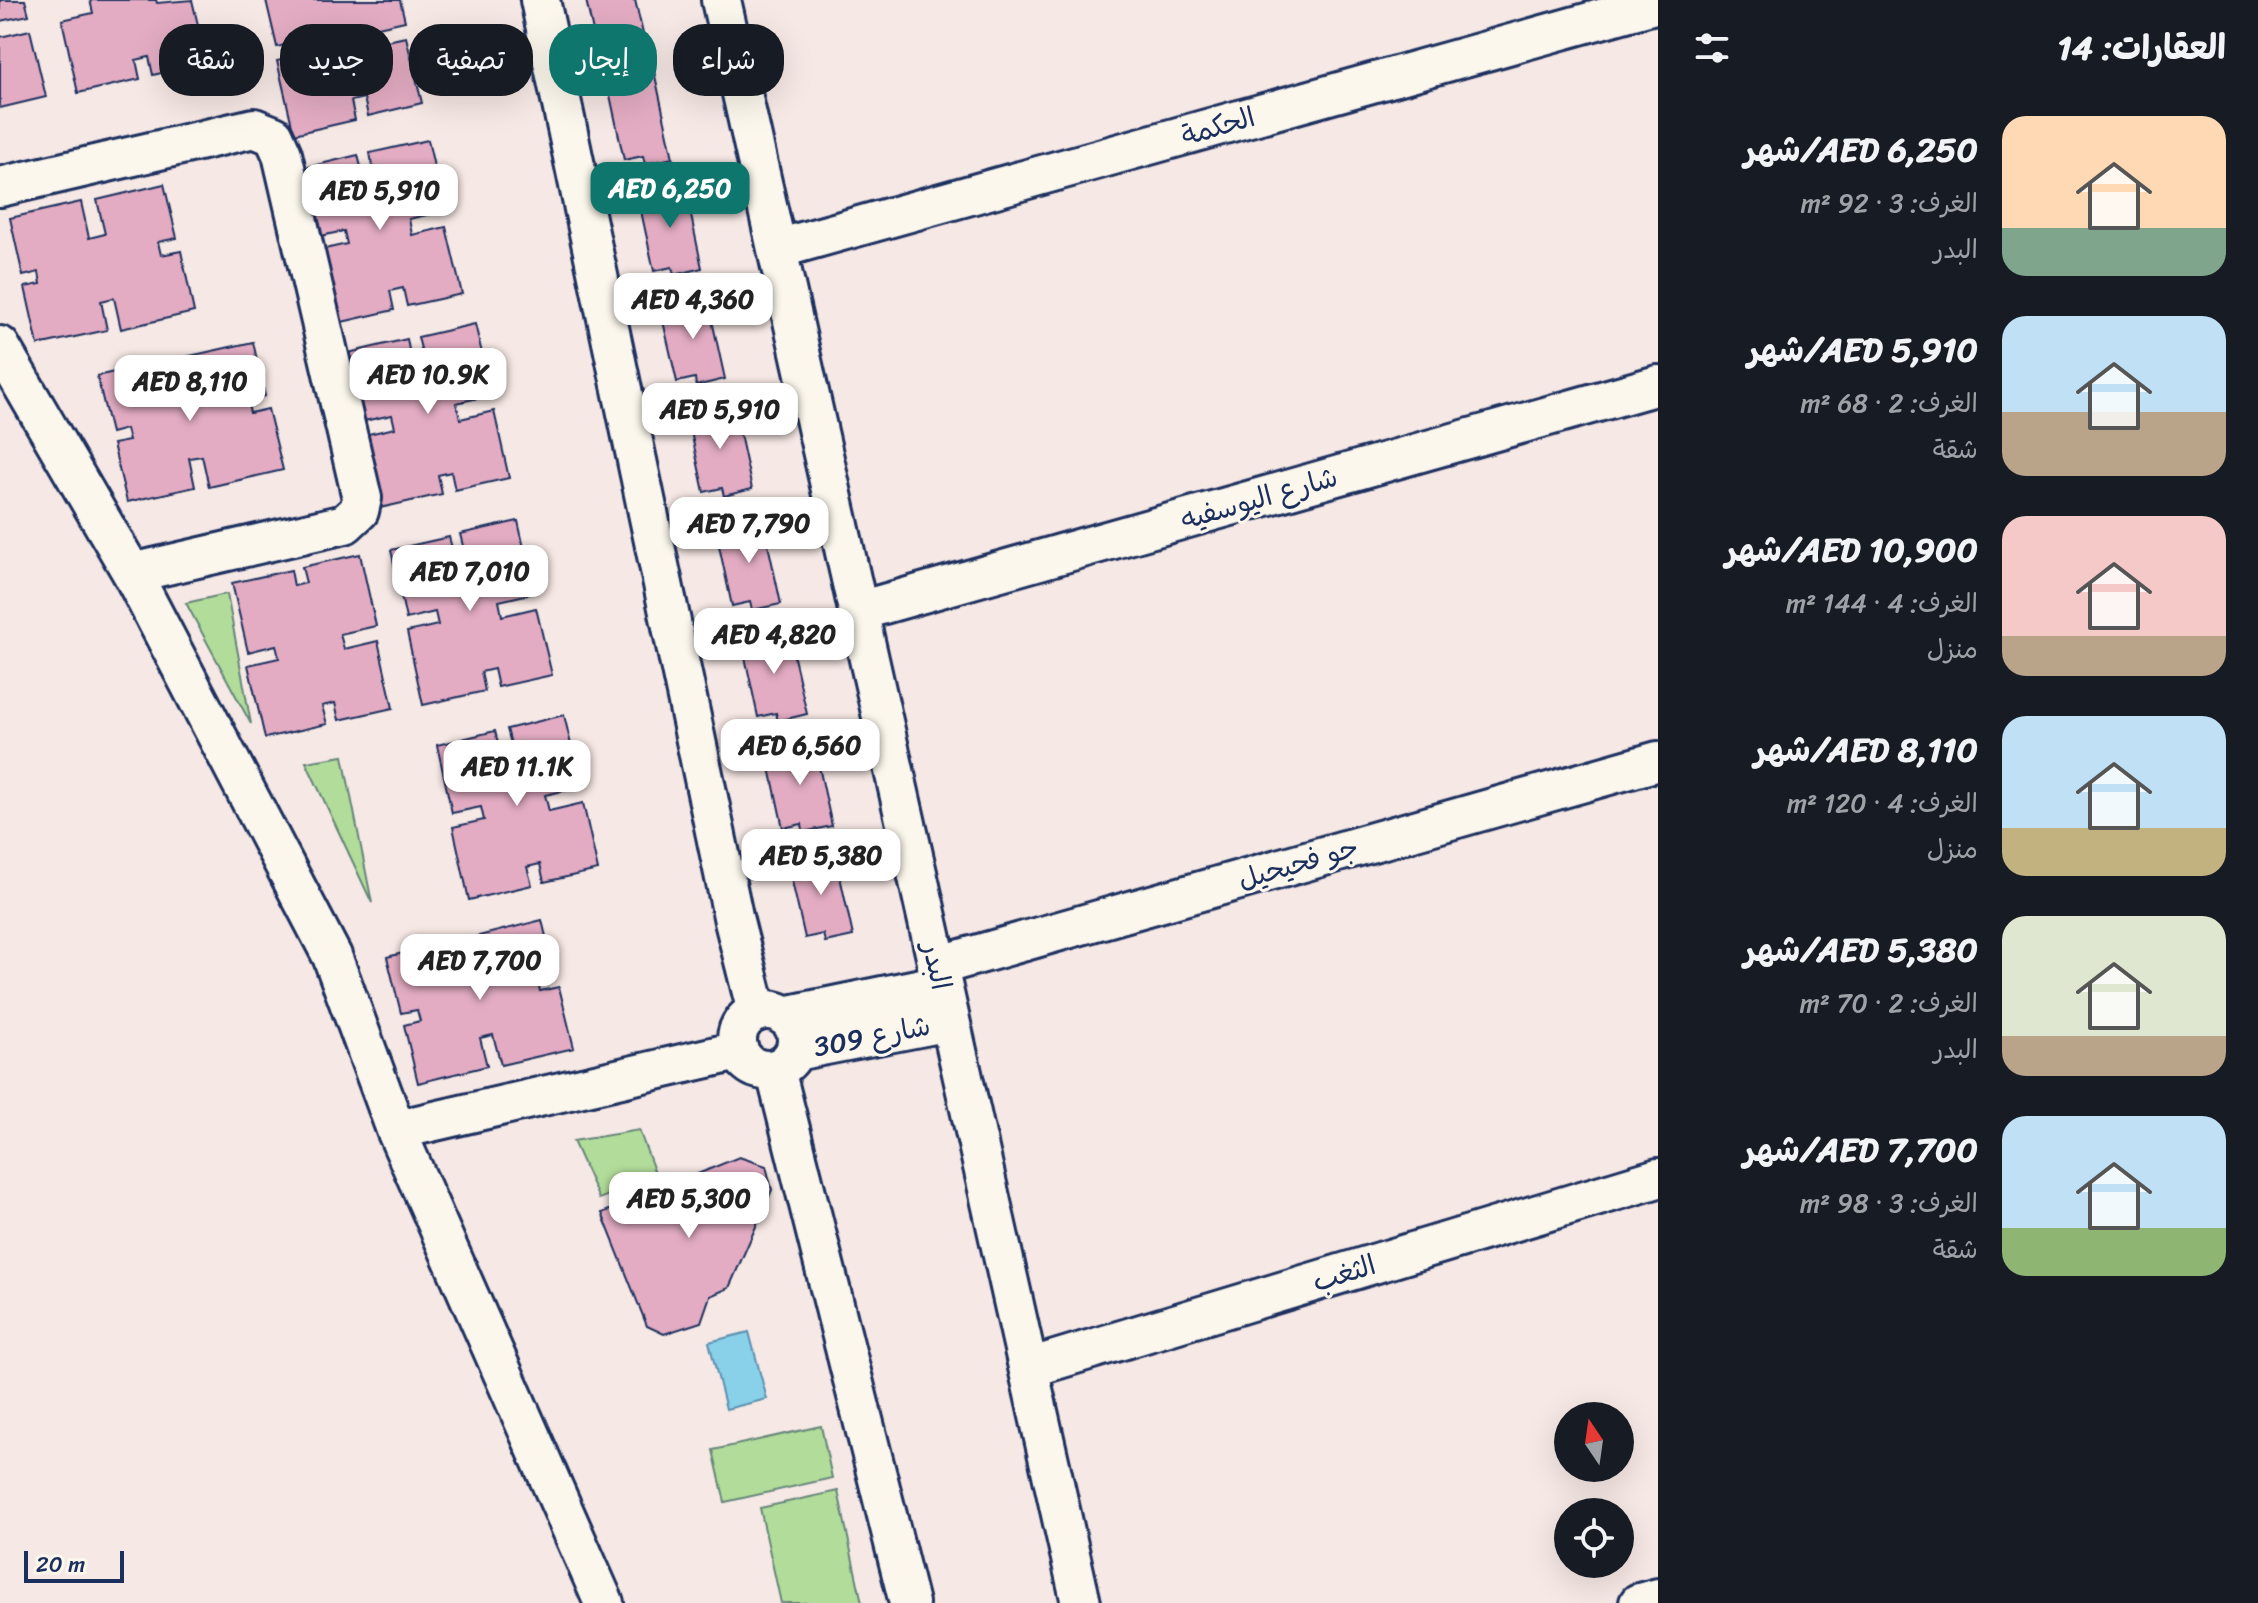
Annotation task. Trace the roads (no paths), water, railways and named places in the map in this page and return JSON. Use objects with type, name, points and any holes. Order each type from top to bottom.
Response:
[{"type":"street","points":[[540,0],[734,921],[778,1037],[909,1603]]},
{"type":"street","name":"البدر","points":[[721,0],[1081,1603]]},
{"type":"street","name":"الحكمة","points":[[777,249],[1658,3]]},
{"type":"street","points":[[0,187],[254,128],[274,136],[282,154],[362,498],[359,511],[345,524],[132,573]]},
{"type":"street","points":[[0,346],[132,573],[332,956],[396,1130],[604,1603]]},
{"type":"street","name":"شارع اليوسفيه","points":[[859,611],[1658,385]]},
{"type":"street","name":"جو فحيحيل","points":[[939,975],[1658,761]]},
{"type":"street","name":"شارع 309","points":[[778,1037],[939,975]]},
{"type":"street","name":"شارع 309","points":[[778,1037],[950,1021]]},
{"type":"street","points":[[396,1130],[738,1051],[750,1065],[766,1070],[778,1037]]},
{"type":"street","name":"الثغب","points":[[1029,1368],[1658,1178]]},
{"type":"street","points":[[1639,1603],[1658,1598]]},
{"type":"water","points":[[749,1332],[767,1399],[726,1409],[709,1342]]}]
